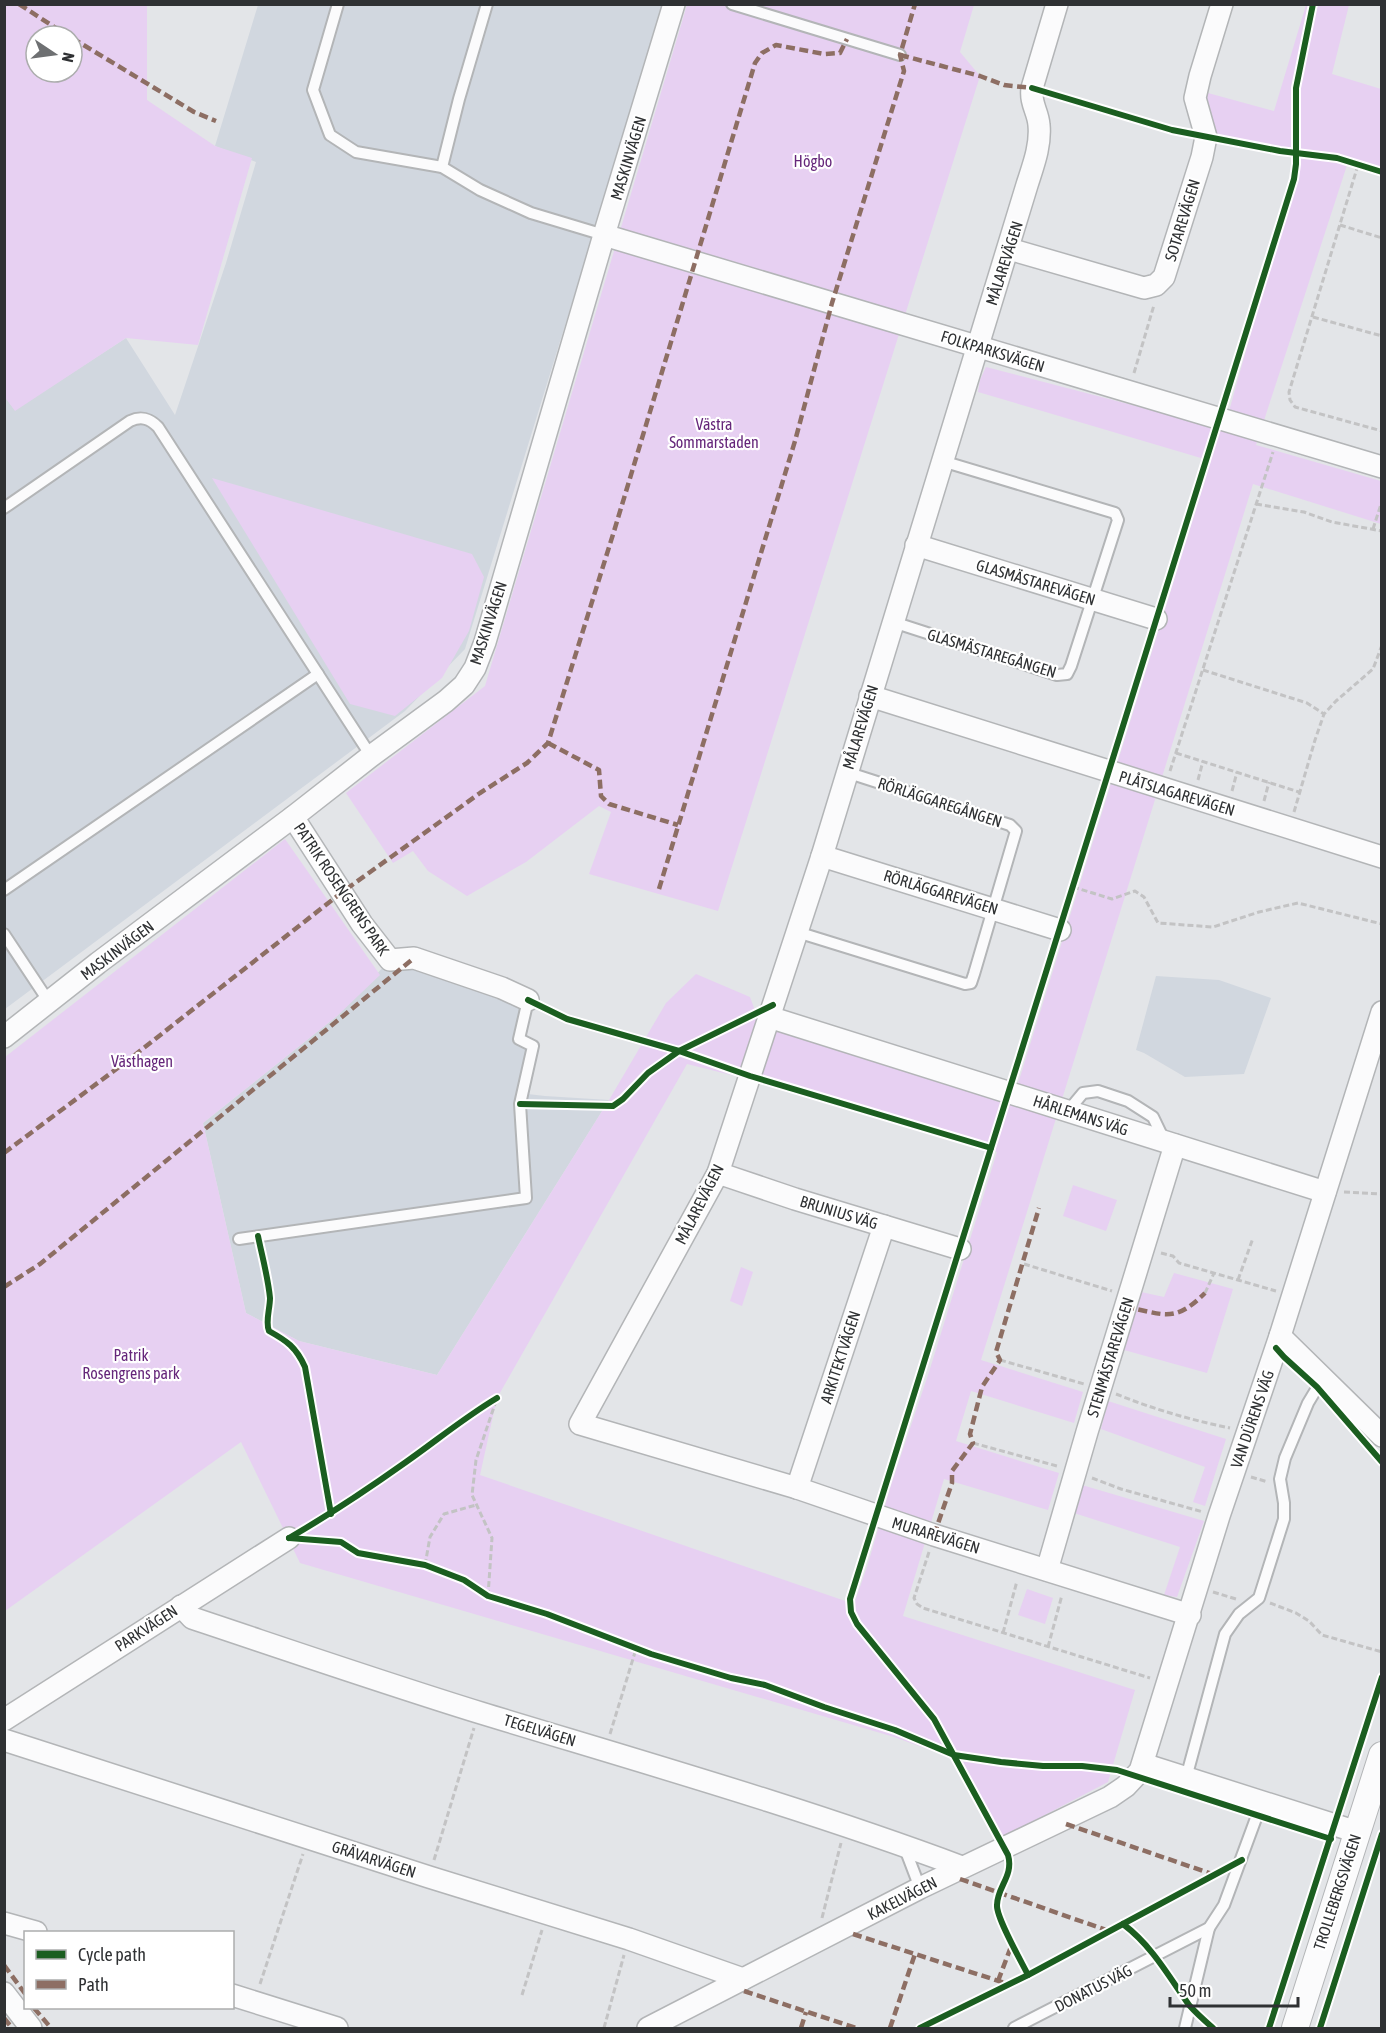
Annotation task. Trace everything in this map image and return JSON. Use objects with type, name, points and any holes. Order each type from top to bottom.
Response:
[{"type":"street","name":"MASKINVÄGEN","points":[[4,1037],[371,756],[446,702],[464,685],[475,668],[485,642],[674,4]]},
{"type":"street","name":"MÅLAREVÄGEN","points":[[580,1424],[718,1173],[822,856],[977,346],[1009,249],[1039,142],[1039,122],[1031,100],[1032,88],[1057,4]]},
{"type":"street","name":"SOTAREVÄGEN","points":[[1156,285],[1164,277],[1202,157],[1206,137],[1195,98],[1222,4]]},
{"type":"street","name":"FOLKPARKSVÄGEN","points":[[604,235],[1382,466]]},
{"type":"street","points":[[1009,249],[1144,288],[1156,285]]},
{"type":"street","name":"GLASMÄSTAREVÄGEN","points":[[916,545],[1156,619]]},
{"type":"street","name":"PLÅTSLAGAREVÄGEN","points":[[870,696],[1382,857]]},
{"type":"street","name":"PATRIK ROSENGRENS PARK","points":[[293,817],[362,924],[390,960],[414,958],[528,999]]},
{"type":"street","name":"RÖRLÄGGAREVÄGEN","points":[[822,856],[1060,930]]},
{"type":"street","name":"VAN DÜRENS VÄG","points":[[1144,1761],[1219,1516],[1280,1336],[1382,1012]]},
{"type":"street","name":"HÅRLEMANS VÄG","points":[[769,1017],[1325,1192]]},
{"type":"street","name":"STENMÄSTAREVÄGEN","points":[[1057,1573],[1075,1472],[1143,1248],[1170,1143]]},
{"type":"street","name":"BRUNIUS VÄG","points":[[718,1173],[960,1249]]},
{"type":"street","name":"ARKITEKTVÄGEN","points":[[797,1488],[884,1226]]},
{"type":"street","points":[[1280,1336],[1382,1436]]},
{"type":"street","name":"MURAREVÄGEN","points":[[580,1424],[797,1488],[934,1535],[1190,1615]]},
{"type":"street","name":"PARKVÄGEN","points":[[4,1720],[289,1538]]},
{"type":"street","name":"TEGELVÄGEN","points":[[181,1606],[192,1618],[479,1712],[846,1827],[962,1867]]},
{"type":"street","name":"GRÄVARVÄGEN","points":[[4,1740],[629,1939],[744,1979]]},
{"type":"street","name":"TROLLEBERGSVÄGEN","points":[[1295,2028],[1382,1755]]},
{"type":"street","points":[[1144,1761],[1186,1778],[1357,1832]]},
{"type":"street","name":"KAKELVÄGEN","points":[[648,2028],[962,1867],[1110,1797],[1135,1778],[1144,1761]]},
{"type":"street","points":[[4,1923],[32,1931]]},
{"type":"street","points":[[4,1993],[31,2028]]},
{"type":"street","points":[[234,1996],[337,2028]]},
{"type":"lane","points":[[338,4],[313,90],[330,135],[356,152],[442,167],[480,190],[531,213],[604,235]]},
{"type":"lane","points":[[442,167],[487,4]]},
{"type":"lane","points":[[732,4],[900,55]]},
{"type":"lane","points":[[4,508],[130,421],[142,418],[150,421],[158,427],[371,756]]},
{"type":"lane","name":"GLASMÄSTAREGÅNGEN","points":[[892,622],[1057,675],[1067,674],[1118,520],[1115,513],[942,461]]},
{"type":"lane","points":[[4,890],[318,674]]},
{"type":"lane","name":"RÖRLÄGGAREGÅNGEN","points":[[797,932],[965,984],[970,983],[994,908],[1014,842],[1016,831],[1010,825],[846,772]]},
{"type":"lane","points":[[4,934],[50,1002]]},
{"type":"lane","points":[[239,1239],[526,1198],[520,1104],[533,1046],[519,1039],[528,999]]},
{"type":"lane","points":[[1186,1778],[1226,1634],[1239,1614],[1255,1601],[1284,1519],[1280,1479],[1285,1458],[1308,1403],[1323,1378]]},
{"type":"lane","points":[[1185,2028],[1209,1928],[1224,1905],[1262,1802]]},
{"type":"lane","points":[[904,1846],[920,1888]]},
{"type":"lane","name":"DONATUS VÄG","points":[[1014,2028],[1209,1928]]},
{"type":"path","points":[[1347,162],[1366,167]]},
{"type":"path","points":[[1358,165],[1289,392],[1290,400],[1295,407],[1382,431]]},
{"type":"path","points":[[1340,225],[1382,238]]},
{"type":"path","points":[[1129,391],[1154,306],[1156,285]]},
{"type":"path","points":[[1313,317],[1382,336]]},
{"type":"path","points":[[1165,789],[1278,436]]},
{"type":"path","points":[[1373,529],[1382,501]]},
{"type":"path","points":[[1256,504],[1304,512],[1332,522],[1382,531]]},
{"type":"path","points":[[1289,828],[1324,714],[1373,669],[1382,645]]},
{"type":"path","points":[[1203,670],[1307,703],[1324,714]]},
{"type":"path","points":[[1176,753],[1299,792]]},
{"type":"path","points":[[1069,898],[1076,877]]},
{"type":"path","points":[[1073,887],[1112,899],[1135,891],[1144,897],[1158,923],[1213,927],[1259,912],[1298,903],[1382,924]]},
{"type":"path","points":[[1325,1192],[1382,1194]]},
{"type":"path","points":[[1239,1280],[1253,1238]]},
{"type":"path","points":[[1143,1248],[1173,1256],[1179,1263],[1292,1296]]},
{"type":"path","points":[[1024,1264],[1128,1296]]},
{"type":"path","points":[[1205,1293],[1214,1273]]},
{"type":"path","points":[[1000,1360],[1100,1388],[1196,1421],[1246,1432]]},
{"type":"path","points":[[490,1402],[497,1398]]},
{"type":"path","points":[[488,1596],[492,1538],[472,1495],[476,1460],[497,1398]]},
{"type":"path","points":[[973,1443],[1075,1472],[1131,1492],[1219,1516]]},
{"type":"path","points":[[1244,1475],[1281,1486]]},
{"type":"path","points":[[425,1565],[430,1537],[444,1514],[477,1505]]},
{"type":"path","points":[[934,1535],[914,1598],[917,1604],[1168,1684]]},
{"type":"path","points":[[1003,1633],[1022,1562]]},
{"type":"path","points":[[415,1563],[435,1569]]},
{"type":"path","points":[[1048,1647],[1057,1573]]},
{"type":"path","points":[[1208,1590],[1296,1613],[1309,1621],[1322,1635],[1382,1652]]},
{"type":"path","points":[[480,1591],[499,1599]]},
{"type":"path","points":[[625,1644],[644,1651]]},
{"type":"path","points":[[605,1750],[636,1649]]},
{"type":"path","points":[[429,1877],[479,1712]]},
{"type":"path","points":[[815,1942],[846,1827]]},
{"type":"path","points":[[254,2002],[308,1838]]},
{"type":"path","points":[[522,1995],[546,1913]]},
{"type":"path","points":[[604,2028],[629,1939]]},
{"type":"shaded area","points":[[258,5],[664,5],[465,649],[405,711],[5,1009],[4,396],[15,410],[126,338],[175,415],[226,263],[256,162],[215,146]]},
{"type":"shaded area","points":[[390,960],[521,998],[515,1039],[529,1050],[519,1093],[609,1100],[437,1375],[299,1341],[246,1313],[203,1123],[337,1016]]},
{"type":"shaded area","points":[[1156,976],[1219,980],[1271,998],[1244,1074],[1185,1077],[1136,1050]]},
{"type":"green space","points":[[4,5],[147,5],[147,100],[215,146],[252,158],[198,345],[126,338],[15,411],[4,396]]},
{"type":"green space","name":"Västra Sommarstaden","points":[[687,5],[974,5],[960,52],[980,76],[718,911],[589,874],[611,812],[599,806],[526,862],[467,896],[428,871],[413,851],[393,863],[346,793],[485,686]]},
{"type":"green space","name":"Patrik Rosengrens park","points":[[1306,5],[1349,5],[1332,74],[1381,89],[1381,170],[1349,159],[1256,445],[1381,481],[1381,524],[1253,484],[981,1360],[1083,1392],[1074,1423],[971,1391],[956,1441],[1059,1473],[1048,1510],[944,1479],[903,1616],[1135,1690],[1108,1782],[997,1840],[952,1758],[894,1737],[300,1563],[241,1442],[5,1611],[5,1057],[285,839],[380,975],[337,1016],[203,1123],[246,1313],[299,1341],[437,1375],[609,1100],[666,1003],[696,974],[750,997],[760,1024],[1012,1103],[1211,461],[978,392],[980,380],[986,367],[1224,429],[1294,179],[1295,154],[1206,137],[1197,90],[1274,111]],"holes":[[[687,1064],[997,1152],[854,1604],[480,1475],[497,1398]]]},
{"type":"green space","points":[[212,478],[472,554],[484,577],[469,631],[442,678],[395,716],[350,704]]},
{"type":"green space","points":[[1073,1185],[1117,1200],[1106,1231],[1063,1216]]},
{"type":"green space","points":[[741,1267],[753,1272],[742,1306],[730,1301]]},
{"type":"green space","points":[[1174,1273],[1233,1289],[1207,1373],[1124,1350],[1141,1292],[1164,1297]]},
{"type":"green space","points":[[1108,1401],[1226,1439],[1205,1506],[1193,1502],[1205,1467],[1101,1429]]},
{"type":"green space","points":[[1082,1485],[1204,1521],[1177,1597],[1164,1595],[1180,1547],[1074,1513]]},
{"type":"green space","points":[[1027,1589],[1053,1598],[1045,1624],[1018,1615]]},
{"type":"marked path","points":[[19,4],[50,24]]},
{"type":"marked path","points":[[659,889],[795,441],[832,303],[904,71],[900,55],[915,4]]},
{"type":"marked path","points":[[4,1153],[131,1058],[341,893],[480,793],[527,763],[548,743],[755,63],[762,53],[776,45],[824,54],[840,53],[847,39]]},
{"type":"marked path","points":[[84,45],[194,112],[216,121]]},
{"type":"marked path","points":[[900,55],[980,76],[1004,85],[1032,88]]},
{"type":"marked path","points":[[548,743],[599,770],[601,796],[609,804],[678,825]]},
{"type":"marked path","points":[[4,1287],[40,1264],[414,958]]},
{"type":"marked path","points":[[934,1535],[952,1483],[952,1471],[973,1443],[970,1434],[982,1387],[1000,1360],[996,1352],[1039,1208]]},
{"type":"marked path","points":[[1125,1307],[1159,1314],[1176,1313],[1184,1310],[1205,1293]]},
{"type":"marked path","points":[[1066,1824],[1215,1875]]},
{"type":"marked path","points":[[960,1879],[1109,1931]]},
{"type":"marked path","points":[[853,1934],[1008,1984]]},
{"type":"marked path","points":[[998,1981],[1012,1944]]},
{"type":"marked path","points":[[890,2028],[915,1954]]},
{"type":"marked path","points":[[4,1965],[24,1992]]},
{"type":"marked path","points":[[744,1991],[856,2028]]},
{"type":"marked path","points":[[35,2009],[51,2028]]},
{"type":"marked path","points":[[801,2028],[806,2012]]},
{"type":"marked path","points":[[4,2018],[12,2028]]},
{"type":"cycle path","points":[[1028,1975],[998,1911],[998,1899],[1009,1869],[1008,1855],[934,1719],[857,1624],[851,1612],[850,1599],[1294,179],[1296,88],[1313,4]]},
{"type":"cycle path","points":[[1032,88],[1172,130],[1280,151],[1337,158],[1382,172]]},
{"type":"cycle path","points":[[528,1000],[567,1019],[679,1051],[750,1076],[991,1148]]},
{"type":"cycle path","points":[[520,1104],[613,1106],[648,1073],[679,1051],[773,1005]]},
{"type":"cycle path","points":[[258,1236],[270,1298],[269,1331],[294,1349],[305,1367],[331,1514]]},
{"type":"cycle path","points":[[1276,1348],[1317,1387],[1382,1462]]},
{"type":"cycle path","points":[[289,1538],[363,1492],[497,1398]]},
{"type":"cycle path","points":[[289,1538],[341,1542],[358,1553],[425,1565],[464,1580],[488,1596],[547,1614],[651,1654],[731,1678],[765,1685],[895,1730],[954,1755],[1043,1766],[1082,1766],[1117,1770],[1331,1839]]},
{"type":"cycle path","points":[[1269,2028],[1382,1677]]},
{"type":"cycle path","points":[[1320,2028],[1382,1834]]},
{"type":"cycle path","points":[[920,2028],[1028,1975],[1242,1860]]},
{"type":"cycle path","points":[[1123,1924],[1151,1951],[1189,2005],[1213,2028]]},
{"type":"park label","name":"Högbo","points":[[813,161]]},
{"type":"park label","name":"Västhagen","points":[[142,1061]]}]
